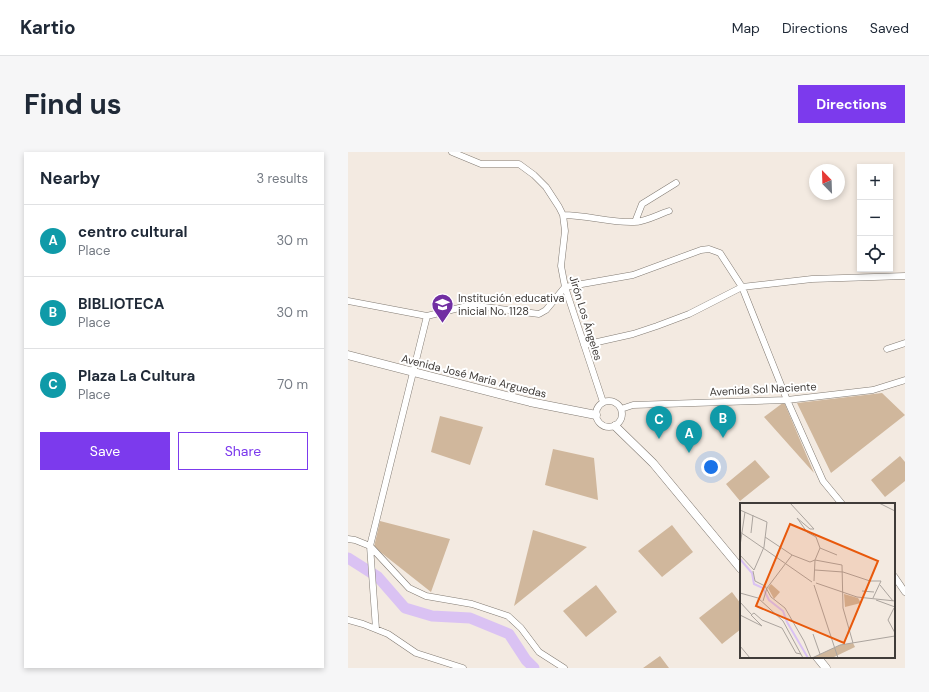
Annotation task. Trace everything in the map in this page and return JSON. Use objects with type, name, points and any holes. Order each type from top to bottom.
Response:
[{"type":"main road","name":"Avenida José Maria Arguedas","points":[[348,355],[530,402],[596,415]]},
{"type":"main road","points":[[616,426],[653,463],[740,568]]},
{"type":"main road","points":[[818,658],[826,668]]},
{"type":"street","points":[[452,152],[481,164],[519,164],[534,175],[546,187],[563,215],[582,215],[609,220],[635,222],[669,211]]},
{"type":"street","points":[[635,222],[642,204],[646,200],[676,183]]},
{"type":"street","name":"Jirón Los Ángeles","points":[[563,215],[565,231],[561,266],[565,288],[603,402]]},
{"type":"street","points":[[348,301],[427,316],[467,306],[543,313],[565,288],[633,275],[701,250],[709,249],[720,253],[742,287],[786,400],[823,481],[841,503]]},
{"type":"street","points":[[584,345],[633,334],[657,326],[689,314],[742,287],[812,280],[905,276]]},
{"type":"street","points":[[376,629],[370,548],[427,316]]},
{"type":"street","points":[[887,349],[905,343]]},
{"type":"street","name":"Avenida Sol Naciente","points":[[621,409],[633,405],[786,400],[873,390],[905,380]]},
{"type":"street","points":[[603,402],[616,402],[621,409],[621,420],[616,426],[603,426],[597,420],[597,408],[603,402]]},
{"type":"street","points":[[348,539],[370,548],[409,588],[426,596],[472,604],[508,616],[521,628],[539,652],[564,668]]},
{"type":"street","points":[[895,577],[905,592]]},
{"type":"street","points":[[348,620],[388,634],[416,653],[463,668]]},
{"type":"shaded area","points":[[882,393],[905,415],[831,473],[797,403]]},
{"type":"shaded area","points":[[784,402],[814,473],[764,417]]},
{"type":"shaded area","points":[[440,416],[483,427],[470,465],[431,452]]},
{"type":"shaded area","points":[[553,449],[594,458],[598,500],[545,485]]},
{"type":"shaded area","points":[[900,456],[905,462],[905,481],[885,497],[871,480]]},
{"type":"shaded area","points":[[755,460],[770,477],[740,501],[726,484]]},
{"type":"shaded area","points":[[380,521],[450,539],[431,592],[374,547]]},
{"type":"shaded area","points":[[672,525],[693,552],[662,577],[638,551]]},
{"type":"shaded area","points":[[533,530],[587,547],[514,606]]},
{"type":"shaded area","points":[[596,585],[617,612],[586,637],[563,611]]},
{"type":"shaded area","points":[[732,592],[740,603],[740,630],[722,644],[699,618]]},
{"type":"shaded area","points":[[660,656],[669,668],[643,668]]},
{"type":"waterway","points":[[348,558],[378,577],[405,608],[432,616],[470,618],[509,634],[526,660],[534,668]]},
{"type":"place","name":"Institución educativa inicial No. 1128","points":[[443,324]]},
{"type":"place","name":"BIBLIOTECA","points":[[723,438]]},
{"type":"place","name":"Plaza La Cultura","points":[[659,439]]},
{"type":"place","name":"centro cultural","points":[[689,453]]}]
